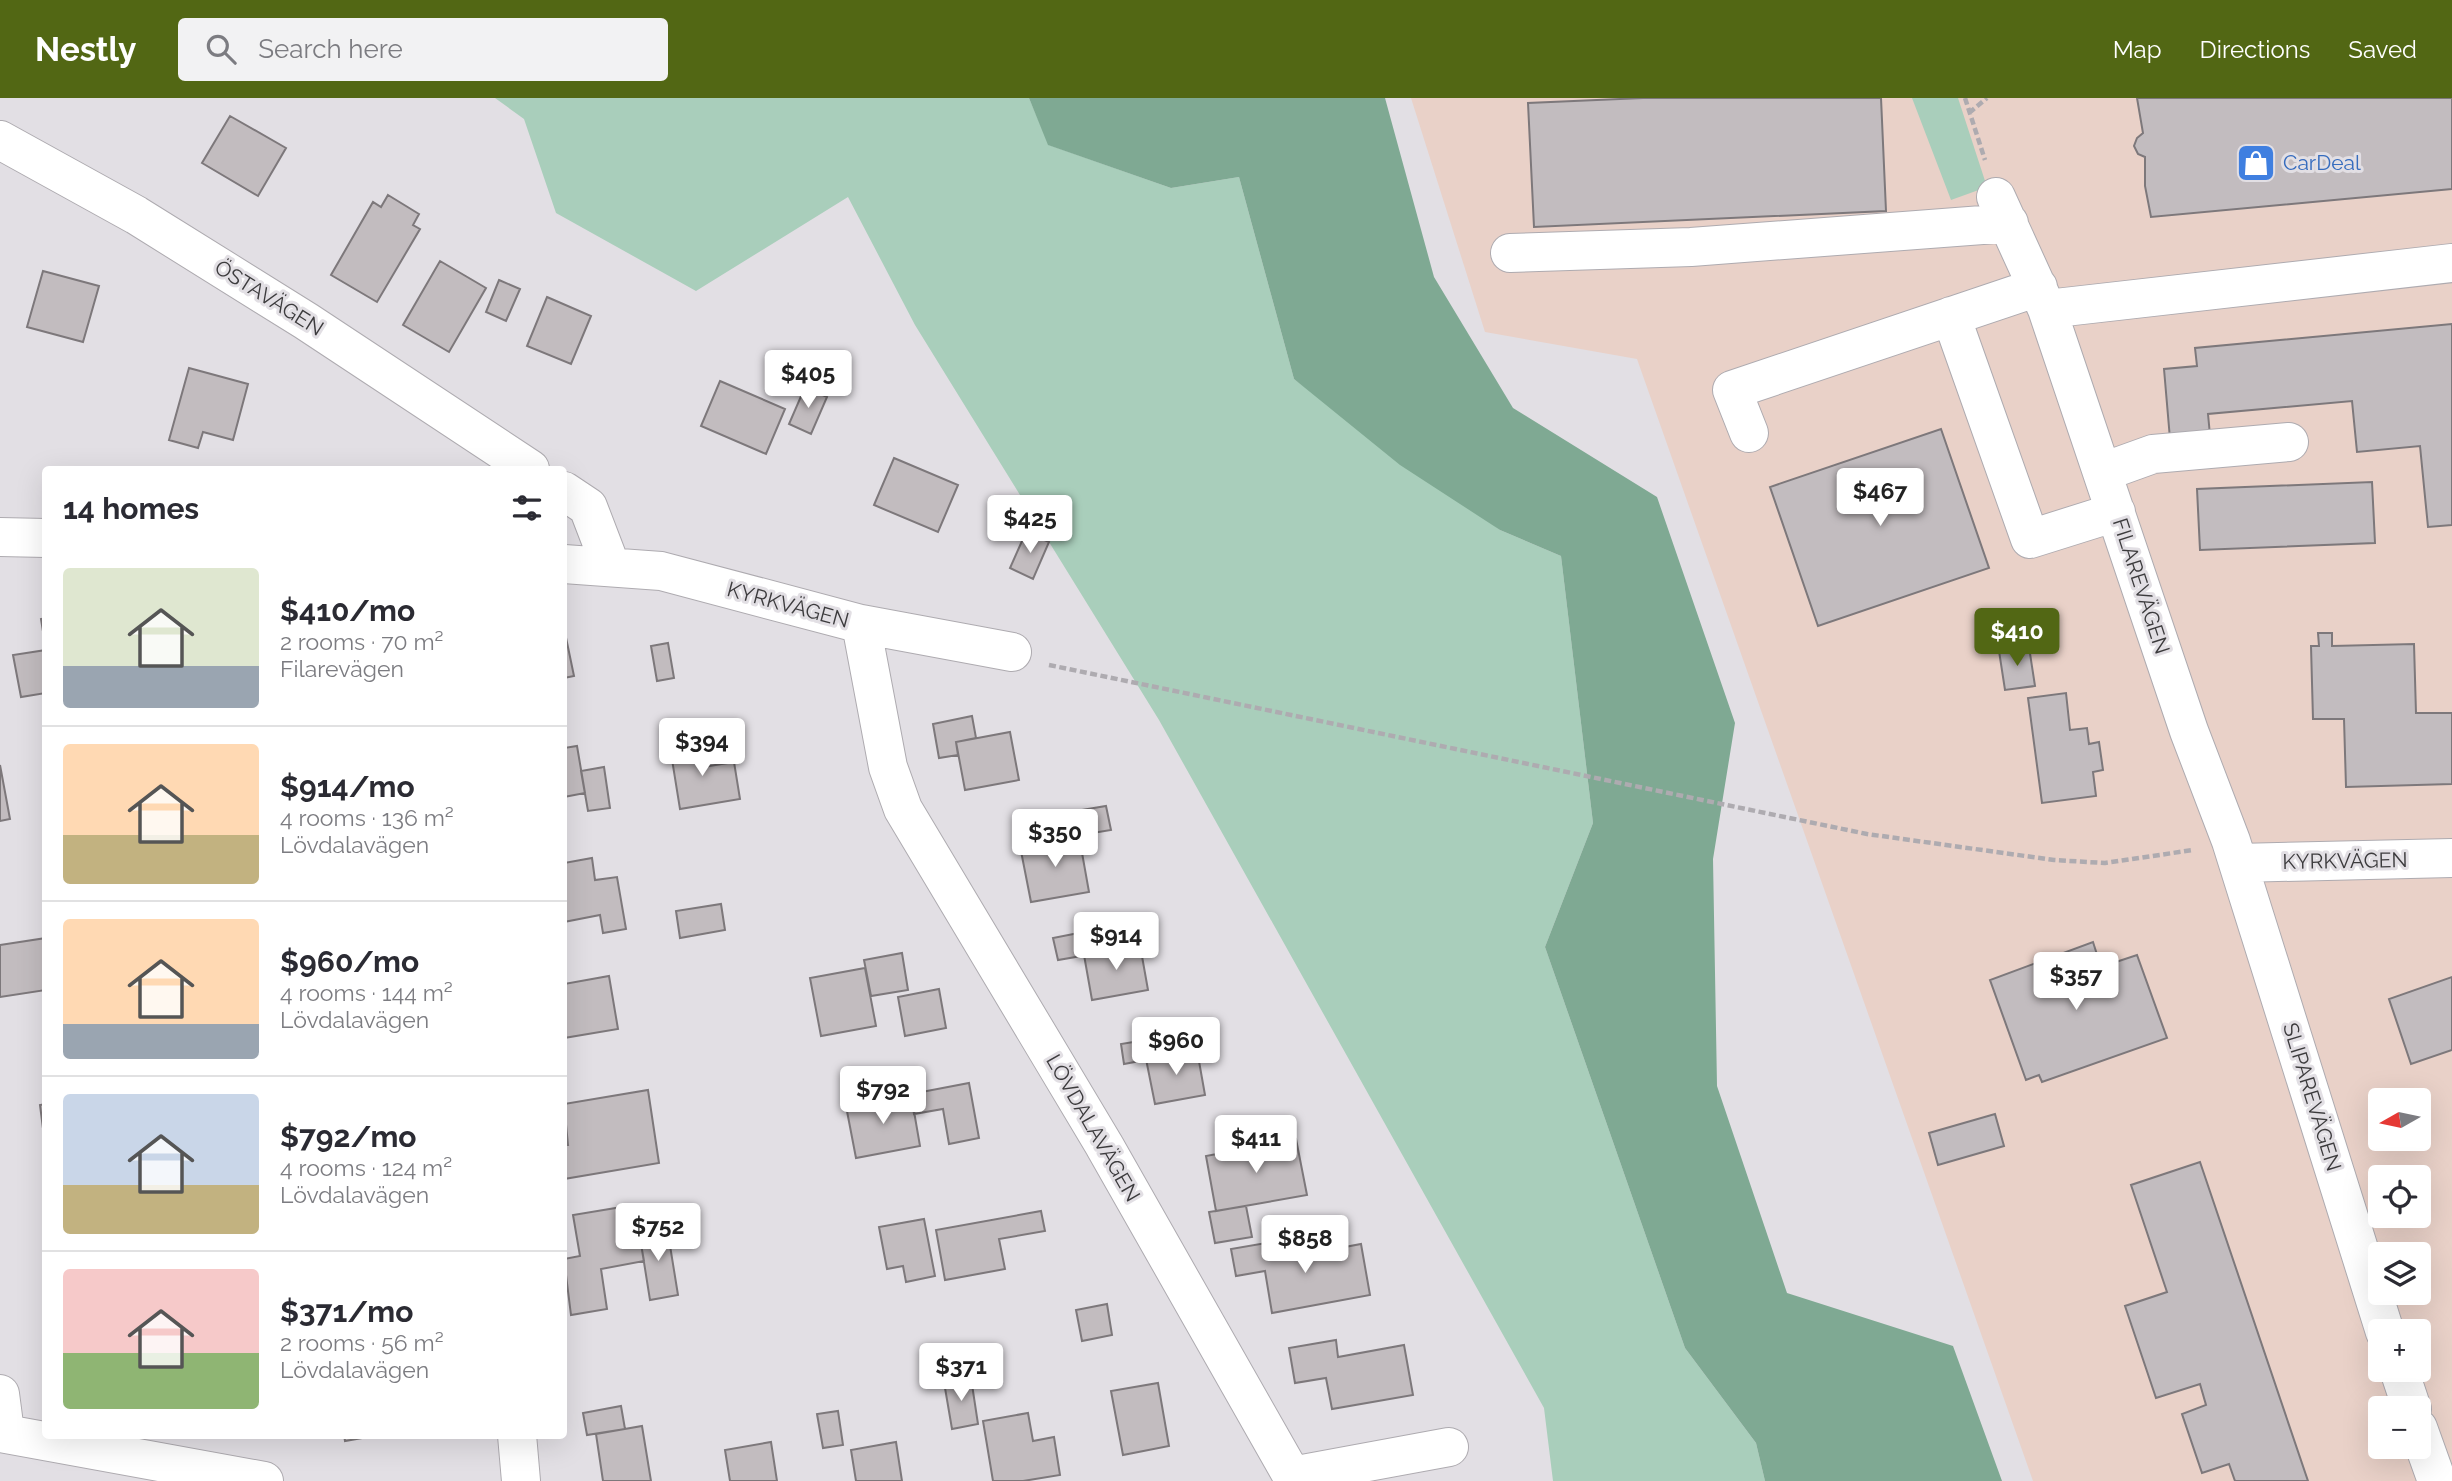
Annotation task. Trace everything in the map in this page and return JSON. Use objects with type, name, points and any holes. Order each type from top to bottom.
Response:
[{"type":"street","name":"ÖSTAVÄGEN","points":[[0,140],[136,215],[306,321],[525,466]]},
{"type":"street","points":[[1510,253],[1691,247],[2002,210]]},
{"type":"street","name":"FILAREVÄGEN","points":[[2002,210],[2043,298],[2189,731],[2238,863]]},
{"type":"street","points":[[1749,433],[1732,390],[1951,316],[2043,298],[2452,263]]},
{"type":"street","points":[[1951,316],[2030,539],[2116,512]]},
{"type":"street","points":[[2103,471],[2153,454],[2289,442]]},
{"type":"street","points":[[567,493],[588,507],[611,567]]},
{"type":"street","points":[[0,537],[42,538]]},
{"type":"street","name":"KYRKVÄGEN","points":[[567,564],[661,571],[861,624],[1012,652]]},
{"type":"street","name":"LÖVDALAVÄGEN","points":[[861,624],[888,767],[903,809],[1104,1145],[1281,1478],[1449,1447]]},
{"type":"street","name":"KYRKVÄGEN","points":[[2238,863],[2452,858]]},
{"type":"street","name":"SLIPAREVÄGEN","points":[[2238,863],[2381,1319]]},
{"type":"street","points":[[0,1394],[3,1432],[264,1481]]},
{"type":"street","points":[[517,1439],[521,1481]]},
{"type":"street","points":[[2429,1459],[2437,1481]]},
{"type":"path","points":[[1965,98],[2002,210]]},
{"type":"path","points":[[1969,113],[1987,98]]},
{"type":"path","points":[[1012,652],[1069,671],[1867,834],[2054,860],[2105,863],[2204,848]]},
{"type":"shaded area","points":[[1411,98],[2452,98],[2452,1481],[2033,1481],[1637,359],[1485,332]]},
{"type":"green space","points":[[495,98],[1029,98],[1049,145],[1171,188],[1239,177],[1294,379],[1500,530],[1561,556],[1593,823],[1545,947],[1685,1348],[1756,1443],[1765,1481],[1553,1481],[1544,1408],[1159,720],[915,325],[848,197],[696,291],[556,213],[524,119]]},
{"type":"green space","points":[[1029,98],[1385,98],[1434,277],[1513,408],[1657,497],[1735,723],[1713,859],[1717,1086],[1787,1293],[1953,1346],[2002,1481],[1765,1481],[1756,1443],[1685,1348],[1545,947],[1593,823],[1561,556],[1500,530],[1400,465],[1294,379],[1239,177],[1171,188],[1048,145]]},
{"type":"green space","points":[[1912,98],[1958,98],[1987,187],[1951,200]]},
{"type":"building","points":[[1643,98],[1881,98],[1886,211],[1534,227],[1528,103]]},
{"type":"building","points":[[2137,98],[2452,98],[2452,189],[2151,217],[2145,186],[2145,157],[2138,154],[2134,146],[2143,133]]},
{"type":"building","points":[[230,116],[286,148],[258,196],[202,163]]},
{"type":"building","points":[[388,195],[419,214],[413,225],[420,229],[377,302],[331,275],[373,202],[381,207]]},
{"type":"building","points":[[440,261],[486,288],[449,352],[403,325]]},
{"type":"building","points":[[43,271],[99,286],[83,342],[27,327]]},
{"type":"building","points":[[499,280],[520,289],[506,321],[486,312]]},
{"type":"building","points":[[547,297],[591,316],[571,364],[527,346]]},
{"type":"building","points":[[2452,324],[2452,525],[2428,527],[2420,446],[2357,452],[2352,401],[2208,414],[2210,435],[2170,439],[2164,369],[2197,366],[2195,348]]},
{"type":"building","points":[[189,368],[248,384],[233,440],[203,432],[198,448],[169,440]]},
{"type":"building","points":[[720,381],[785,409],[766,454],[701,426]]},
{"type":"building","points":[[805,387],[827,397],[811,434],[789,424]]},
{"type":"building","points":[[1941,429],[1989,568],[1818,626],[1770,487]]},
{"type":"building","points":[[894,458],[958,485],[938,532],[874,505]]},
{"type":"building","points":[[2372,482],[2375,543],[2200,550],[2197,489]]},
{"type":"building","points":[[1026,532],[1049,542],[1033,579],[1010,568]]},
{"type":"building","points":[[2318,633],[2332,633],[2332,646],[2414,644],[2416,713],[2452,713],[2452,784],[2346,787],[2344,719],[2313,719],[2311,646],[2319,646]]},
{"type":"building","points":[[567,642],[574,676],[567,677]]},
{"type":"building","points":[[668,643],[674,678],[657,681],[651,646]]},
{"type":"building","points":[[2029,647],[2035,686],[2005,690],[1999,651]]},
{"type":"building","points":[[42,651],[42,694],[21,697],[13,655]]},
{"type":"building","points":[[2066,693],[2070,730],[2087,728],[2089,744],[2099,742],[2103,770],[2093,772],[2096,796],[2042,803],[2028,698]]},
{"type":"building","points":[[972,716],[976,738],[956,742],[958,755],[939,758],[933,724]]},
{"type":"building","points":[[1010,732],[1019,780],[965,790],[956,742]]},
{"type":"building","points":[[704,742],[709,766],[734,762],[740,799],[680,809],[670,747]]},
{"type":"building","points":[[577,746],[585,793],[567,796],[567,748]]},
{"type":"building","points":[[0,765],[10,819],[0,821]]},
{"type":"building","points":[[604,767],[610,808],[588,811],[581,771]]},
{"type":"building","points":[[1106,806],[1111,830],[1068,837],[1064,813]]},
{"type":"building","points":[[1079,836],[1089,892],[1031,902],[1020,846]]},
{"type":"building","points":[[592,858],[595,880],[617,877],[626,929],[603,933],[600,915],[567,921],[567,862]]},
{"type":"building","points":[[721,904],[725,930],[680,938],[676,911]]},
{"type":"building","points":[[1094,930],[1099,953],[1058,960],[1053,938]]},
{"type":"building","points":[[42,939],[42,991],[0,997],[0,945]]},
{"type":"building","points":[[2093,942],[2101,967],[2137,955],[2167,1038],[2042,1082],[2039,1075],[2026,1080],[1990,980]]},
{"type":"building","points":[[1140,945],[1148,990],[1092,1000],[1084,955]]},
{"type":"building","points":[[902,953],[908,990],[871,996],[864,960]]},
{"type":"building","points":[[865,968],[876,1026],[821,1036],[810,978]]},
{"type":"building","points":[[609,976],[618,1029],[567,1038],[567,983]]},
{"type":"building","points":[[2452,977],[2452,1050],[2411,1064],[2389,999]]},
{"type":"building","points":[[939,989],[946,1028],[905,1036],[898,997]]},
{"type":"building","points":[[1158,1038],[1161,1057],[1124,1064],[1121,1044]]},
{"type":"building","points":[[1197,1050],[1205,1095],[1155,1104],[1146,1059]]},
{"type":"building","points":[[969,1083],[979,1138],[949,1144],[943,1109],[914,1114],[911,1094]]},
{"type":"building","points":[[648,1090],[659,1163],[567,1178],[567,1104]]},
{"type":"building","points":[[911,1094],[920,1146],[856,1158],[846,1106]]},
{"type":"building","points":[[1995,1114],[2004,1146],[1938,1165],[1929,1133]]},
{"type":"building","points":[[1296,1139],[1307,1195],[1216,1211],[1206,1156]]},
{"type":"building","points":[[2200,1162],[2308,1481],[2235,1481],[2229,1464],[2202,1473],[2182,1414],[2206,1405],[2200,1384],[2156,1398],[2125,1306],[2167,1292],[2131,1185]]},
{"type":"building","points":[[634,1205],[644,1261],[601,1269],[607,1309],[571,1315],[567,1258],[580,1256],[573,1215]]},
{"type":"building","points":[[1246,1206],[1252,1237],[1215,1243],[1209,1212]]},
{"type":"building","points":[[1041,1211],[1045,1231],[999,1239],[1005,1269],[945,1280],[936,1230]]},
{"type":"building","points":[[924,1219],[935,1276],[906,1282],[903,1266],[887,1269],[879,1227]]},
{"type":"building","points":[[667,1227],[678,1295],[650,1300],[639,1231]]},
{"type":"building","points":[[1278,1241],[1281,1259],[1361,1244],[1370,1295],[1272,1313],[1265,1271],[1236,1276],[1231,1249]]},
{"type":"building","points":[[1107,1304],[1112,1335],[1082,1341],[1076,1310]]},
{"type":"building","points":[[1336,1340],[1338,1357],[1404,1345],[1413,1395],[1332,1409],[1326,1378],[1295,1383],[1289,1348]]},
{"type":"building","points":[[971,1378],[978,1424],[952,1429],[944,1382]]},
{"type":"building","points":[[1158,1383],[1169,1446],[1123,1455],[1111,1391]]},
{"type":"building","points":[[621,1406],[625,1429],[587,1435],[583,1413]]},
{"type":"building","points":[[838,1411],[843,1445],[823,1448],[817,1414]]},
{"type":"building","points":[[1028,1413],[1033,1441],[1054,1437],[1060,1475],[1023,1481],[993,1481],[983,1421]]},
{"type":"building","points":[[642,1426],[651,1481],[603,1481],[596,1434]]},
{"type":"building","points":[[771,1442],[777,1481],[730,1481],[725,1450]]},
{"type":"building","points":[[896,1442],[902,1481],[856,1481],[851,1450]]},
{"type":"place","name":"CarDeal","points":[[2256,163]]}]
